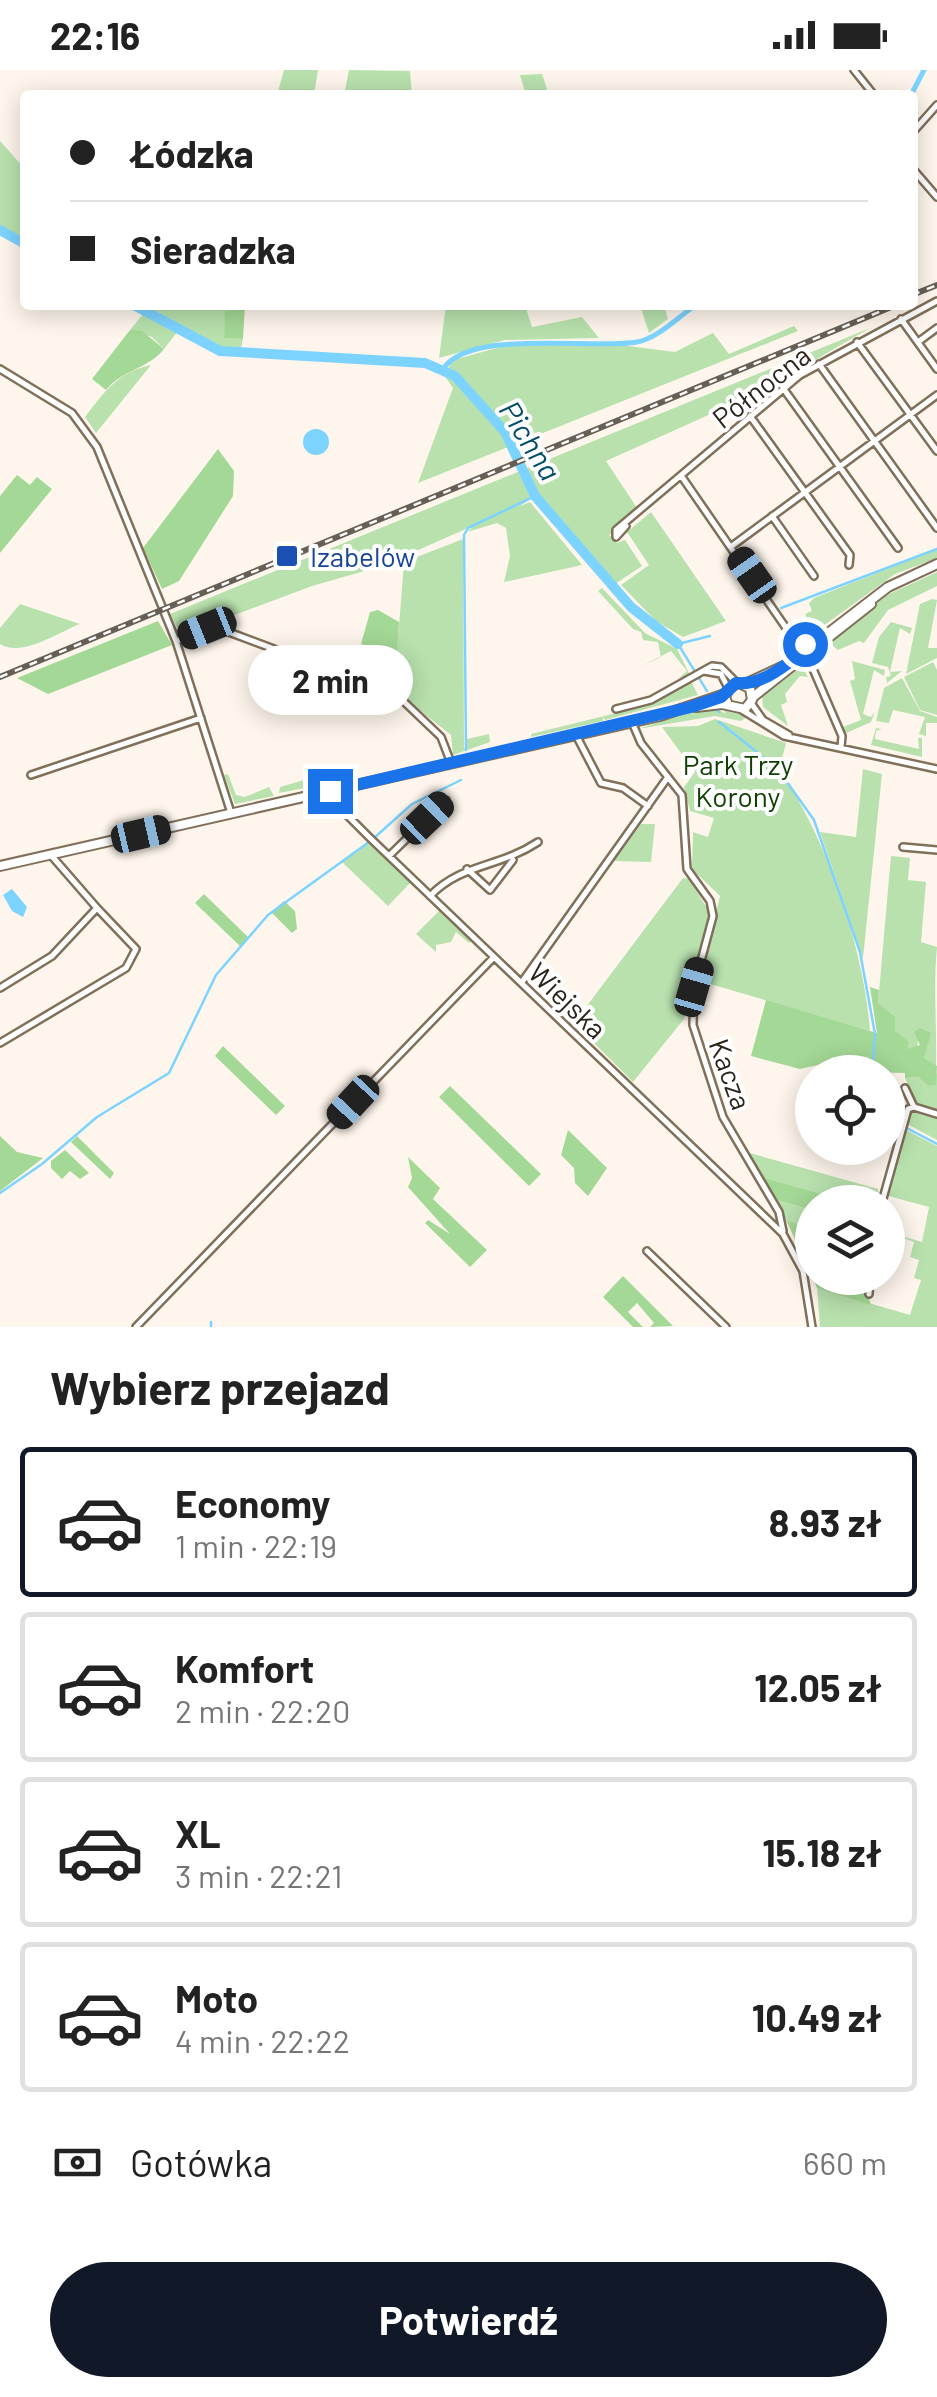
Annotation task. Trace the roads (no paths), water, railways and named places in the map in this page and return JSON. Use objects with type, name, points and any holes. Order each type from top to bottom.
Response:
[{"type":"main road","points":[[691,707],[728,705],[742,710],[826,634],[895,582],[937,567]]},
{"type":"main road","points":[[0,866],[691,707],[742,684],[756,682],[804,655],[878,599],[937,567]]},
{"type":"main road","points":[[742,684],[752,700]]},
{"type":"main road","points":[[726,691],[728,705]]},
{"type":"street","points":[[918,126],[937,105]]},
{"type":"street","points":[[918,175],[937,197]]},
{"type":"street","name":"Północna","points":[[626,526],[783,388],[818,364],[917,310]]},
{"type":"street","points":[[900,318],[937,369]]},
{"type":"street","points":[[918,342],[937,328]]},
{"type":"street","points":[[857,342],[937,451]]},
{"type":"street","points":[[818,364],[937,528]]},
{"type":"street","points":[[0,369],[61,404],[86,427],[176,641],[231,813]]},
{"type":"street","points":[[783,388],[898,548]]},
{"type":"street","points":[[732,546],[937,395]]},
{"type":"street","points":[[750,416],[850,556],[849,565]]},
{"type":"street","points":[[682,476],[804,655]]},
{"type":"street","points":[[772,516],[814,576]]},
{"type":"street","points":[[176,641],[218,628],[397,695],[441,737],[452,763]]},
{"type":"street","points":[[794,638],[807,644],[826,634]]},
{"type":"street","points":[[616,709],[646,702],[716,666],[742,684]]},
{"type":"street","points":[[813,670],[842,736],[842,747]]},
{"type":"street","points":[[701,672],[721,674],[726,691]]},
{"type":"street","points":[[752,700],[763,720],[790,734]]},
{"type":"street","points":[[742,710],[771,731],[937,769]]},
{"type":"street","points":[[31,776],[200,718]]},
{"type":"street","name":"Kacza","points":[[632,722],[641,743],[684,798],[688,872],[712,907],[694,987],[693,1026],[723,1117],[779,1212],[783,1234],[804,1271],[812,1327]]},
{"type":"street","points":[[576,735],[601,783],[623,788],[648,806]]},
{"type":"street","points":[[522,982],[668,777]]},
{"type":"street","name":"Wiejska","points":[[330,791],[334,802],[389,856],[783,1234]]},
{"type":"street","points":[[389,856],[446,800]]},
{"type":"street","points":[[430,896],[448,878],[515,857],[538,842]]},
{"type":"street","points":[[903,847],[937,850]]},
{"type":"street","points":[[0,1042],[126,968],[136,949],[50,854]]},
{"type":"street","points":[[467,869],[490,890],[515,857]]},
{"type":"street","points":[[0,988],[52,956],[97,908]]},
{"type":"street","points":[[136,1327],[494,957]]},
{"type":"street","points":[[905,1090],[914,1106],[937,1114]]},
{"type":"street","points":[[887,1185],[908,1109],[914,1106]]},
{"type":"street","points":[[647,1251],[726,1327]]},
{"type":"water","points":[[316,429],[325,433],[329,442],[325,451],[316,455],[307,451],[303,442],[307,433]]},
{"type":"water","points":[[12,889],[27,907],[23,917],[12,911],[3,895]]},
{"type":"waterway","points":[[914,90],[924,70]]},
{"type":"waterway","name":"Pichna","points":[[0,230],[20,241]]},
{"type":"waterway","name":"Pichna","points":[[143,310],[220,351],[425,363],[455,376],[505,432],[535,496],[631,607],[678,644]]},
{"type":"waterway","points":[[443,369],[457,356],[505,345],[637,342],[660,332],[689,310]]},
{"type":"waterway","points":[[466,750],[464,535],[468,528],[535,496]]},
{"type":"waterway","points":[[781,608],[937,549]]},
{"type":"waterway","name":"Pichna","points":[[707,691],[678,644],[710,636]]},
{"type":"waterway","name":"Pichna","points":[[716,709],[719,712]]},
{"type":"waterway","name":"Pichna","points":[[719,722],[777,768],[814,820],[860,952],[875,1034],[873,1055]]},
{"type":"waterway","points":[[374,838],[412,804],[461,780]]},
{"type":"waterway","points":[[0,1193],[42,1164],[97,1117],[169,1073],[216,975],[268,915],[369,842]]},
{"type":"waterway","name":"Pichna","points":[[905,1127],[937,1144]]},
{"type":"waterway","points":[[211,1322],[211,1327]]},
{"type":"railway","points":[[918,293],[937,285]]},
{"type":"railway","points":[[0,677],[884,310]]},
{"type":"place","name":"Izabelów","points":[[287,556]]},
{"type":"park label","name":"Park Trzy Korony","points":[[738,780]]}]
